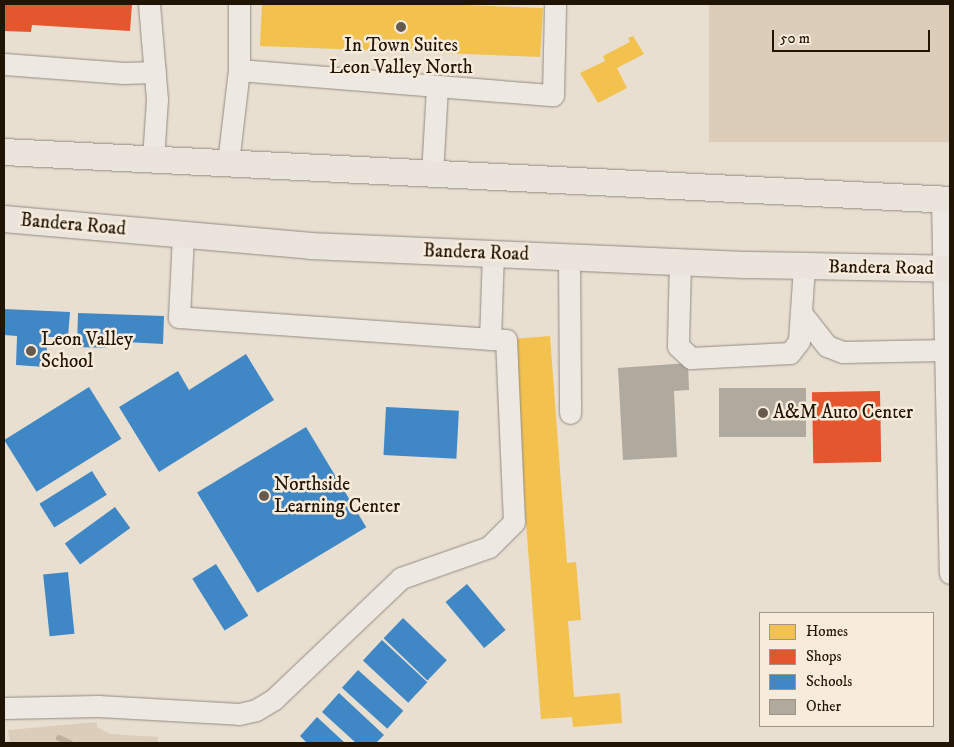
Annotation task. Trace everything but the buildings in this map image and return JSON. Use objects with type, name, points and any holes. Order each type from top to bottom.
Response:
[{"type":"main road","points":[[4,152],[946,200]]},
{"type":"main road","points":[[4,234],[15,220]]},
{"type":"main road","name":"Bandera Road","points":[[15,220],[310,246],[680,262],[947,269]]},
{"type":"street","points":[[149,4],[157,98],[153,160]]},
{"type":"street","points":[[228,163],[239,70],[239,4]]},
{"type":"street","points":[[239,70],[554,95],[555,4]]},
{"type":"street","points":[[4,64],[124,73],[155,72]]},
{"type":"street","points":[[432,174],[437,86]]},
{"type":"street","points":[[946,200],[945,350],[948,372],[950,573]]},
{"type":"street","points":[[4,708],[98,706],[239,714],[256,710],[274,699],[401,578],[489,547],[514,522],[506,340],[179,317],[183,235]]},
{"type":"street","points":[[490,339],[493,254]]},
{"type":"street","points":[[569,257],[570,413]]},
{"type":"street","points":[[680,262],[678,346],[691,358],[790,354],[799,341],[804,266]]},
{"type":"street","points":[[801,314],[827,346],[843,352],[945,350]]},
{"type":"shaded area","points":[[709,4],[950,4],[950,142],[709,142]]},
{"type":"shaded area","points":[[97,722],[97,727],[110,734],[158,737],[158,743],[10,743],[8,730]]},
{"type":"waterway","points":[[59,738],[70,743]]},
{"type":"place","name":"In Town Suites Leon Valley North","points":[[401,27]]},
{"type":"place","name":"Leon Valley School","points":[[31,351]]},
{"type":"place","name":"A&M Auto Center","points":[[763,413]]},
{"type":"place","name":"Northside Learning Center","points":[[264,496]]}]
